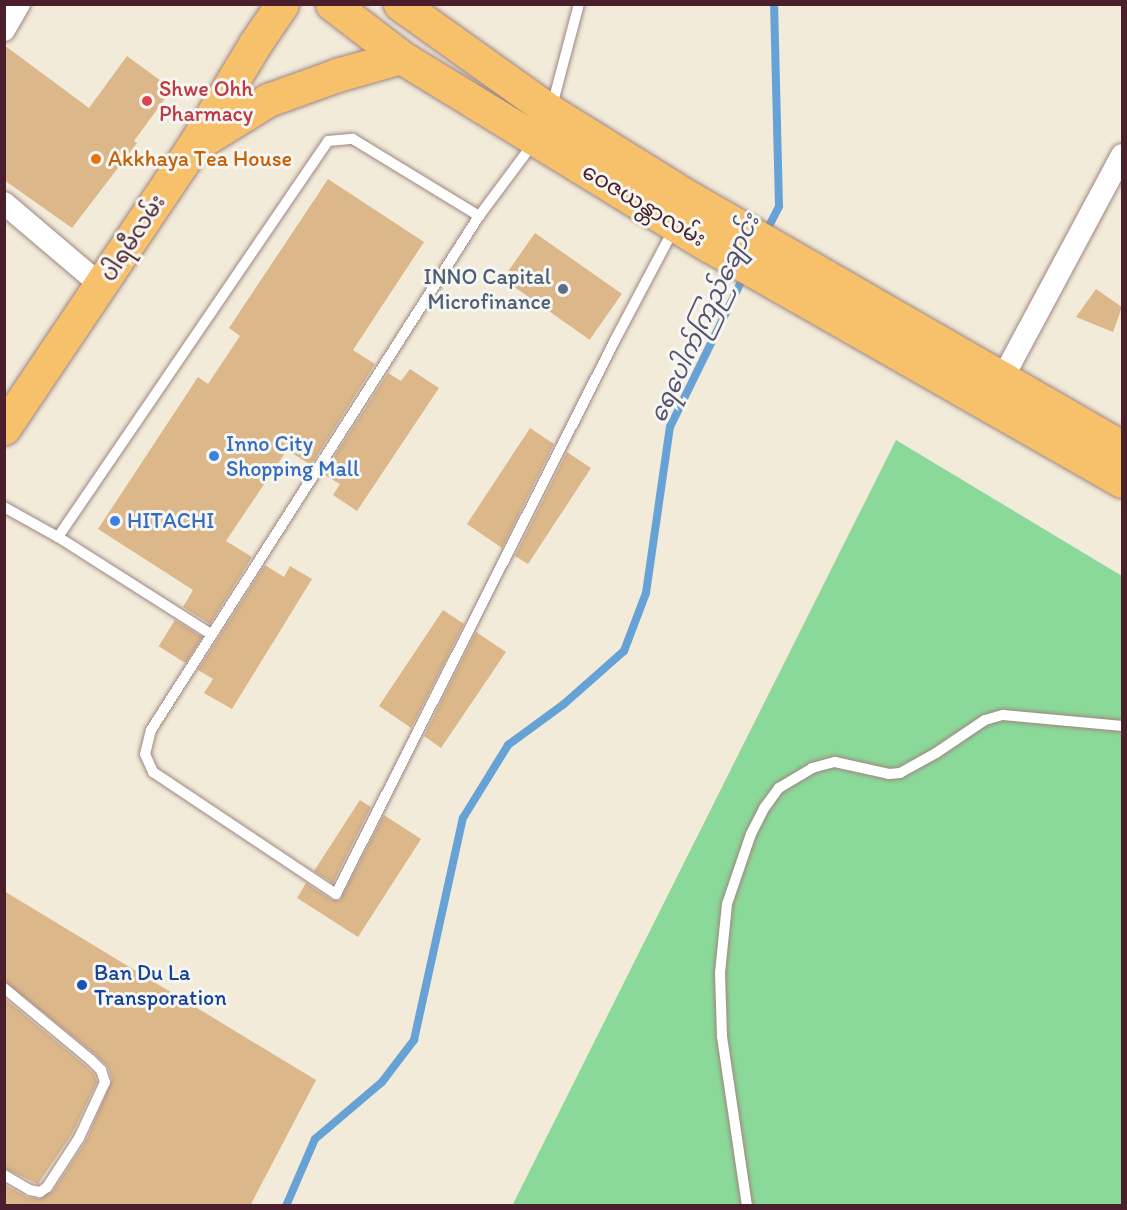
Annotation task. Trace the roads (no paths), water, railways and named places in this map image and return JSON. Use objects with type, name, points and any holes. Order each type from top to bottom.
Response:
[{"type":"main road","points":[[255,44],[263,4]]},
{"type":"main road","name":"ပါရမီလမ်း","points":[[4,428],[102,286],[194,146],[255,44],[282,4]]},
{"type":"main road","name":"ဝေဇယန္တာလမ်း","points":[[332,4],[401,57],[543,125],[716,232],[794,276],[1122,481]]},
{"type":"main road","name":"ဝေဇယန္တာလမ်း","points":[[411,10],[543,125]]},
{"type":"main road","points":[[194,146],[268,100],[337,75],[401,57]]},
{"type":"main road","name":"ဝေဇယန္တာလမ်း","points":[[794,276],[1002,379],[1122,447]]},
{"type":"street","points":[[4,30],[19,4]]},
{"type":"street","points":[[1002,379],[1122,155]]},
{"type":"street","points":[[4,203],[102,286]]},
{"type":"lane","points":[[579,4],[543,125],[479,216],[151,730],[145,754],[153,772],[336,894],[614,342],[683,211]]},
{"type":"lane","points":[[58,537],[328,141],[353,139],[479,216]]},
{"type":"lane","points":[[4,507],[58,537],[211,634]]},
{"type":"lane","points":[[747,1206],[722,1036],[720,973],[727,904],[750,834],[779,788],[812,768],[835,762],[888,774],[900,773],[936,753],[985,720],[1003,715],[1122,726]]},
{"type":"lane","points":[[4,988],[91,1060],[101,1070],[105,1082],[79,1138],[47,1187],[40,1192],[30,1190],[4,1175]]},
{"type":"waterway","name":"ရေပေါက်ကြည်ချောင်း","points":[[765,234],[779,206],[774,4]]},
{"type":"waterway","name":"ရေပေါက်ကြည်ချောင်း","points":[[286,1206],[315,1139],[382,1082],[414,1040],[463,818],[508,745],[564,704],[624,651],[646,593],[670,427],[745,274]]},
{"type":"place","name":"Shwe Ohh Pharmacy","points":[[147,101]]},
{"type":"place","name":"Akkhaya Tea House","points":[[96,159]]},
{"type":"place","name":"INNO Capital Microfinance","points":[[563,289]]},
{"type":"place","name":"Inno City Shopping Mall","points":[[214,456]]},
{"type":"place","name":"HITACHI","points":[[115,521]]},
{"type":"place","name":"Ban Du La Transporation","points":[[82,985]]}]
